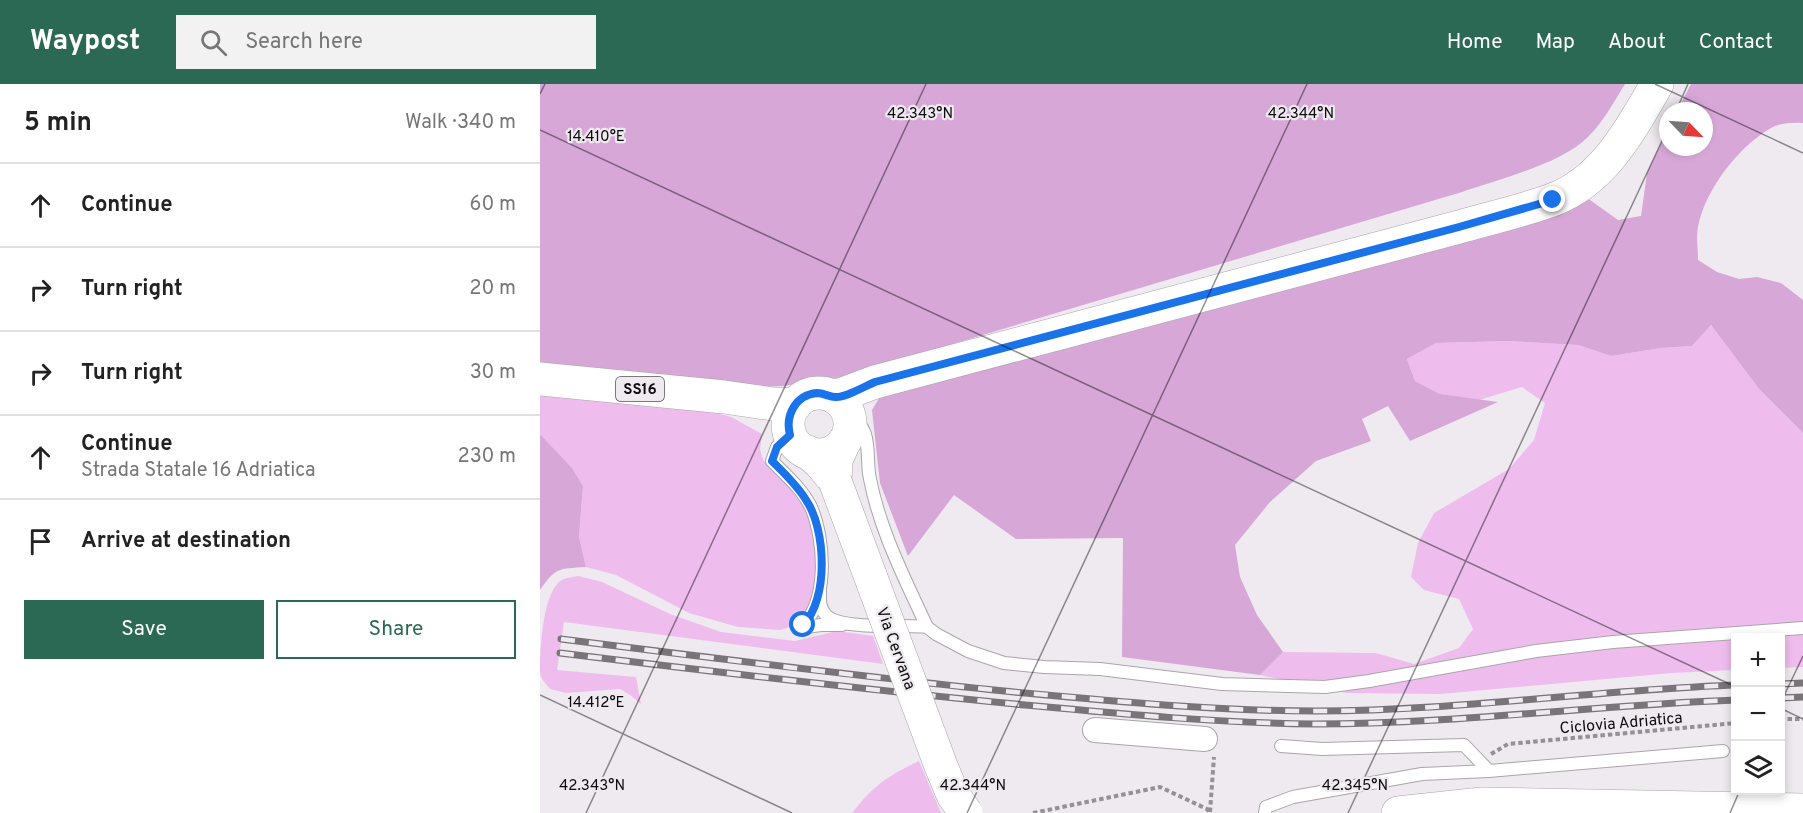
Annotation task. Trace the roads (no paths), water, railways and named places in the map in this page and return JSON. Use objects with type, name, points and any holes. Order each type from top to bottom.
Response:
[{"type":"main road","name":"SS16","points":[[540,379],[773,404],[817,454],[827,453],[837,449],[844,417],[875,382],[1553,200],[1576,188],[1598,172],[1629,132],[1657,84]]},
{"type":"main road","name":"SS16","points":[[795,430],[809,394],[827,394],[844,417]]},
{"type":"main road","name":"Via Cervana","points":[[835,481],[836,460],[844,417]]},
{"type":"main road","name":"Via Cervana","points":[[795,430],[835,481],[941,766],[953,795],[966,813]]},
{"type":"main road","points":[[1398,813],[1482,804],[1803,810]]},
{"type":"street","points":[[1095,730],[1210,744]]},
{"type":"lane","points":[[844,417],[858,421],[865,433],[872,490],[885,533],[927,627],[968,651],[1004,663],[1100,669],[1222,684],[1325,687],[1536,651],[1613,642],[1803,628]]},
{"type":"lane","points":[[795,430],[777,447],[772,461],[790,478],[807,500],[813,514],[820,549],[821,606],[826,616],[835,622],[859,625]]},
{"type":"lane","points":[[820,591],[811,616],[798,629],[821,625],[927,627]]},
{"type":"lane","points":[[1281,746],[1322,749],[1464,745],[1489,771]]},
{"type":"lane","points":[[1266,813],[1266,807],[1293,797],[1422,774],[1489,771],[1723,751]]},
{"type":"railway","points":[[561,639],[1014,692],[1240,709],[1316,711],[1421,708],[1731,685]]},
{"type":"railway","points":[[560,653],[967,699],[1134,715],[1242,722],[1315,724],[1420,721],[1731,700]]},
{"type":"railway","points":[[1785,684],[1803,683]]},
{"type":"railway","points":[[1785,698],[1803,697]]}]
